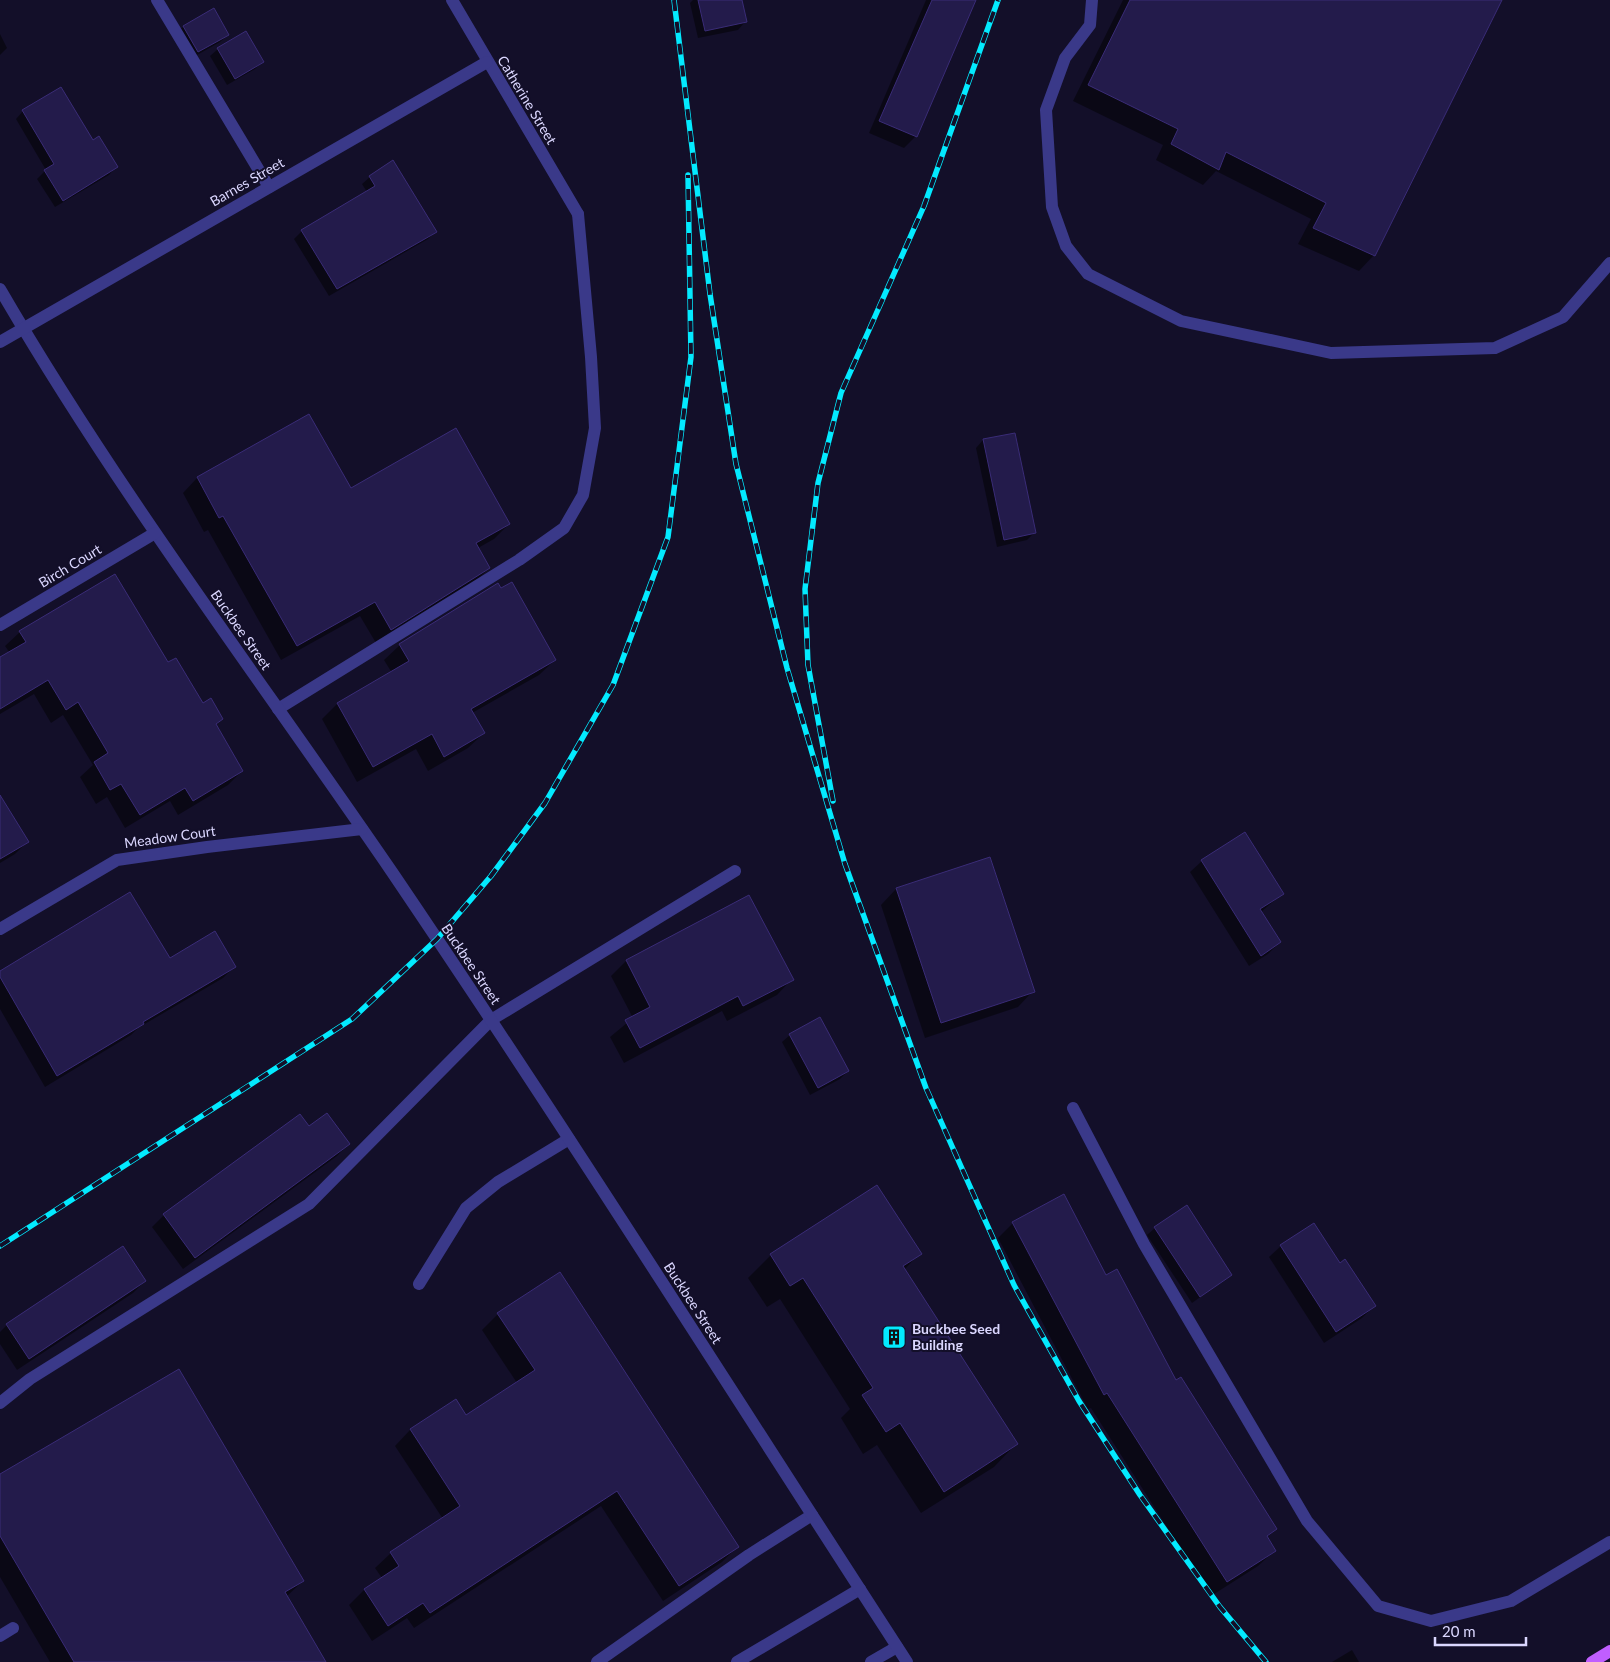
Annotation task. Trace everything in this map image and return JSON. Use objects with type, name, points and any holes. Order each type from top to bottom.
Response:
[{"type":"main road","points":[[1592,1662],[1610,1651]]},
{"type":"street","points":[[157,0],[268,187]]},
{"type":"street","name":"Catherine Street","points":[[278,709],[520,560],[564,528],[583,495],[594,428],[592,356],[578,214],[486,62],[452,0]]},
{"type":"street","points":[[1092,0],[1090,25],[1065,58],[1046,110],[1052,207],[1066,246],[1088,274],[1181,321],[1331,353],[1495,348],[1562,317],[1610,263]]},
{"type":"street","name":"Barnes Street","points":[[23,329],[486,62]]},
{"type":"street","name":"Buckbee Street","points":[[0,289],[23,329],[155,534],[362,829],[491,1020],[907,1662]]},
{"type":"street","points":[[0,342],[23,329]]},
{"type":"street","name":"Birch Court","points":[[0,625],[155,534]]},
{"type":"street","name":"Meadow Court","points":[[0,929],[117,860],[207,847],[362,829]]},
{"type":"street","points":[[0,1403],[30,1379],[309,1204],[491,1020],[735,871]]},
{"type":"street","points":[[1073,1108],[1144,1244],[1307,1521],[1378,1606],[1431,1621],[1511,1601],[1610,1542]]},
{"type":"street","points":[[419,1284],[466,1208],[498,1182],[569,1139]]},
{"type":"street","points":[[598,1662],[749,1555],[812,1515]]},
{"type":"street","points":[[737,1662],[860,1589]]},
{"type":"street","points":[[0,1636],[13,1628]]},
{"type":"street","points":[[871,1662],[897,1647]]},
{"type":"building","points":[[698,0],[742,0],[747,22],[705,31]]},
{"type":"building","points":[[932,0],[976,0],[917,137],[879,121]]},
{"type":"building","points":[[1130,0],[1502,0],[1375,256],[1313,228],[1326,203],[1226,152],[1219,170],[1171,144],[1178,129],[1088,85]]},
{"type":"building","points":[[214,8],[229,35],[198,52],[183,26]]},
{"type":"building","points":[[246,31],[264,62],[235,79],[217,48]]},
{"type":"building","points":[[61,87],[93,140],[99,136],[118,167],[63,201],[44,170],[54,164],[22,110]]},
{"type":"building","points":[[393,160],[437,232],[337,289],[301,230],[375,186],[369,176]]},
{"type":"building","points":[[309,414],[351,488],[456,428],[510,524],[476,543],[490,568],[391,630],[375,602],[297,646],[223,516],[219,518],[197,477]]},
{"type":"building","points":[[1015,433],[1036,533],[1004,540],[983,439]]},
{"type":"building","points":[[115,574],[168,662],[176,658],[203,703],[211,698],[223,719],[216,724],[243,771],[193,801],[185,788],[140,815],[121,784],[110,790],[94,762],[108,753],[78,702],[66,710],[48,680],[0,709],[0,657],[26,642],[19,631]]},
{"type":"building","points":[[512,582],[556,660],[471,709],[485,733],[444,757],[432,734],[373,767],[337,703],[409,661],[399,644],[498,583],[501,588]]},
{"type":"building","points":[[0,795],[29,842],[0,859]]},
{"type":"building","points":[[1245,832],[1284,894],[1260,909],[1281,942],[1261,956],[1201,860]]},
{"type":"building","points":[[990,857],[1035,992],[941,1023],[896,888]]},
{"type":"building","points":[[130,892],[170,958],[215,931],[236,967],[57,1076],[0,977],[0,971]]},
{"type":"building","points":[[749,895],[794,980],[743,1006],[738,996],[640,1048],[625,1020],[650,1007],[626,960]]},
{"type":"building","points":[[820,1017],[849,1071],[818,1088],[789,1034]]},
{"type":"building","points":[[327,1113],[350,1144],[195,1258],[163,1214],[300,1114],[309,1126]]},
{"type":"building","name":"Buckbee Seed Building","points":[[877,1185],[922,1254],[903,1266],[1018,1444],[944,1492],[900,1423],[886,1432],[862,1395],[873,1388],[803,1278],[790,1286],[770,1254]]},
{"type":"building","points":[[1064,1194],[1106,1275],[1117,1269],[1176,1380],[1181,1377],[1277,1529],[1267,1536],[1276,1551],[1227,1582],[1107,1393],[1104,1395],[1012,1222]]},
{"type":"building","points":[[1187,1205],[1232,1275],[1200,1297],[1154,1227]]},
{"type":"building","points":[[1314,1223],[1340,1263],[1345,1259],[1376,1306],[1336,1332],[1280,1245]]},
{"type":"building","points":[[123,1246],[146,1281],[29,1359],[6,1324]]},
{"type":"building","points":[[560,1272],[739,1547],[679,1586],[617,1491],[430,1613],[423,1603],[388,1626],[364,1589],[399,1566],[390,1552],[460,1506],[410,1429],[456,1399],[466,1415],[535,1370],[497,1313]]},
{"type":"building","points":[[179,1369],[304,1581],[285,1592],[326,1662],[74,1662],[0,1536],[0,1474]]},
{"type":"railway","points":[[674,0],[710,294],[736,464],[787,668],[845,864],[926,1088],[1014,1285],[1079,1401],[1140,1495],[1220,1607],[1266,1662]]},
{"type":"railway","points":[[833,801],[808,665],[805,589],[818,483],[841,393],[924,206],[998,0]]},
{"type":"railway","points":[[0,1246],[352,1019],[437,939],[491,876],[545,803],[613,685],[668,537],[691,357],[688,175]]},
{"type":"place","name":"Buckbee Seed Building","points":[[894,1337]]}]
